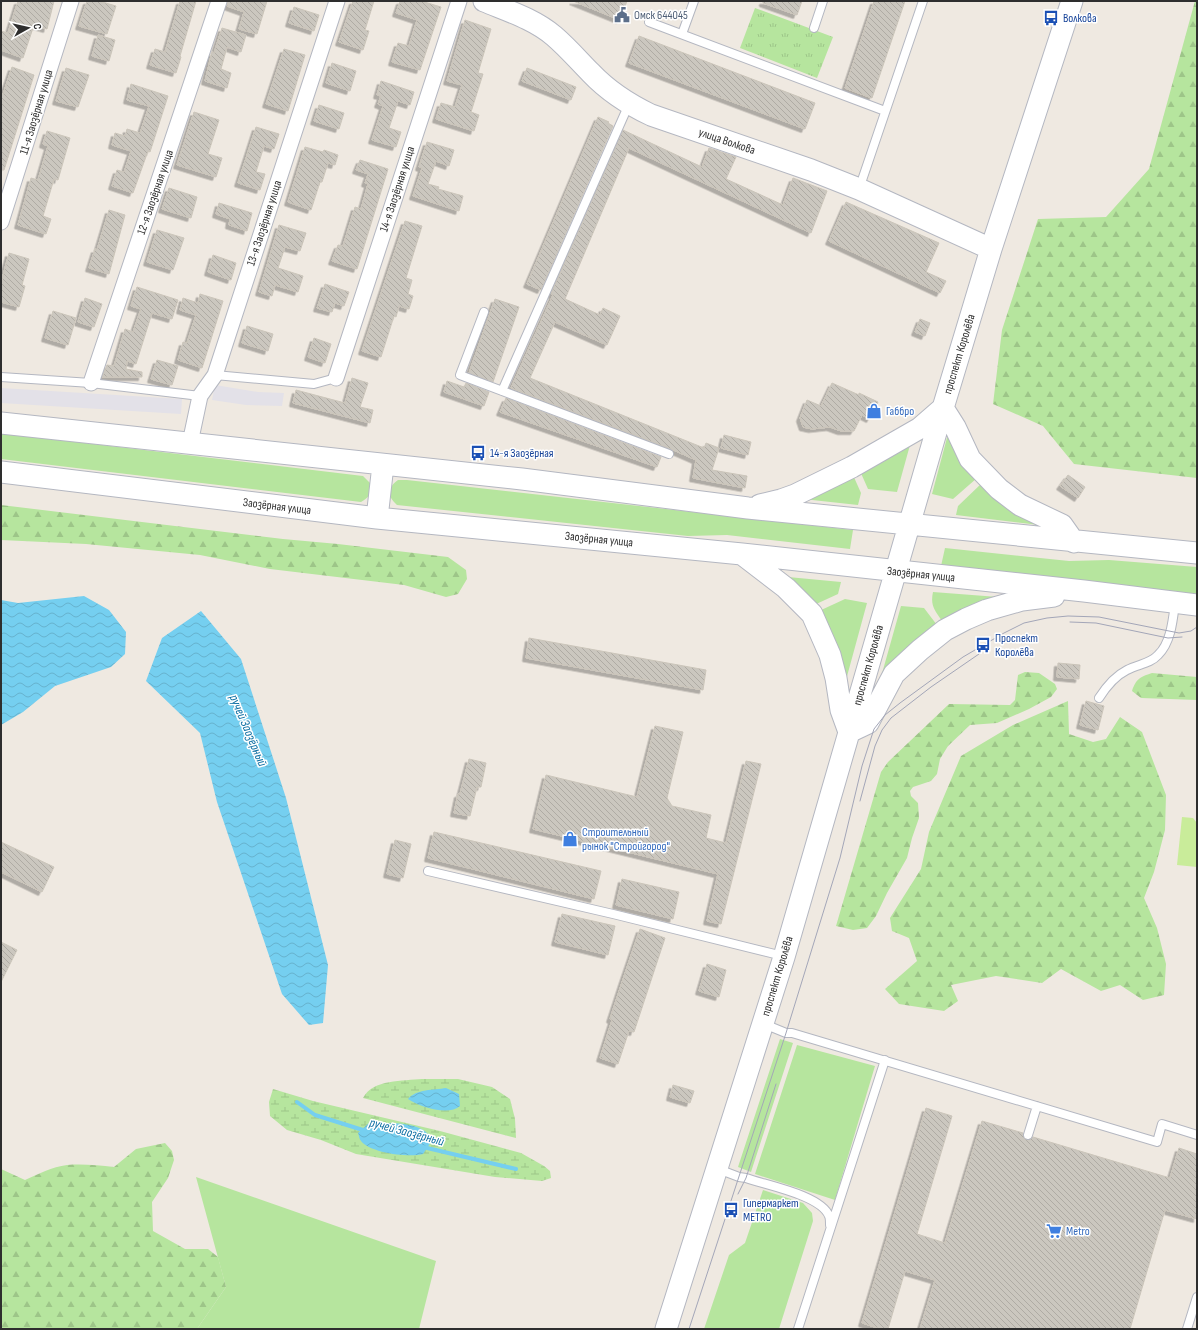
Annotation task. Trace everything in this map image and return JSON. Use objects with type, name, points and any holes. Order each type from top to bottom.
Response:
[{"type":"main road","name":"улица Волкова","points":[[484,1],[537,24],[554,36],[610,90],[629,104],[651,115],[811,170],[859,189],[991,249]]},
{"type":"main road","name":"проспект Королёва","points":[[666,1329],[784,956],[942,408],[991,249],[1072,1]]},
{"type":"main road","points":[[748,508],[795,495],[852,466],[920,428],[942,408],[955,428],[970,459],[999,489],[1020,505],[1062,525],[1074,542]]},
{"type":"main road","points":[[1,423],[522,479],[748,508],[1074,542],[1197,553]]},
{"type":"main road","points":[[378,518],[383,465]]},
{"type":"main road","name":"Заозёрная улица","points":[[1,472],[378,518],[742,554],[1084,591],[1197,605]]},
{"type":"main road","points":[[742,554],[786,588],[812,614],[830,655],[836,678],[841,710],[849,732],[868,723],[894,674],[945,630],[987,610],[1022,600],[1059,596],[1084,591]]},
{"type":"street","name":"11-я Заозёрная улица","points":[[1,222],[71,1]]},
{"type":"street","name":"12-я Заозёрная улица","points":[[91,383],[219,1]]},
{"type":"street","name":"13-я Заозёрная улица","points":[[190,443],[200,396],[215,375],[337,1]]},
{"type":"street","name":"14-я Заозёрная улица","points":[[336,378],[459,1]]},
{"type":"lane","points":[[682,34],[694,1]]},
{"type":"lane","points":[[814,28],[823,1]]},
{"type":"lane","points":[[859,189],[923,1]]},
{"type":"lane","points":[[649,22],[885,111]]},
{"type":"lane","points":[[502,391],[629,104]]},
{"type":"lane","points":[[484,312],[460,376],[669,454]]},
{"type":"lane","points":[[215,375],[314,384],[336,378]]},
{"type":"lane","points":[[1,377],[91,383],[200,396]]},
{"type":"lane","points":[[1099,698],[1107,685],[1127,670],[1152,660],[1159,655],[1171,632],[1176,602]]},
{"type":"lane","points":[[428,871],[784,956]]},
{"type":"lane","points":[[763,1024],[786,1033],[792,1033],[885,1060],[1157,1142],[1162,1124],[1197,1135]]},
{"type":"lane","points":[[798,1329],[885,1060]]},
{"type":"lane","points":[[1028,1135],[1037,1106]]},
{"type":"lane","points":[[717,1168],[739,1177],[799,1194],[820,1204],[828,1215],[830,1228]]},
{"type":"lane","points":[[1188,1329],[1197,1297]]},
{"type":"shaded area","points":[[215,385],[258,392],[284,393],[282,406],[246,405],[212,400]]},
{"type":"shaded area","points":[[1,388],[182,399],[181,414],[1,403]]},
{"type":"green space","points":[[1195,1],[1197,1],[1197,478],[1074,464],[1043,426],[993,404],[1002,330],[1038,219],[1106,217],[1149,169]]},
{"type":"green space","points":[[755,8],[833,37],[817,78],[740,48]]},
{"type":"green space","points":[[1,433],[363,476],[371,484],[371,490],[368,497],[361,502],[1,459]]},
{"type":"green space","points":[[948,434],[977,478],[953,499],[932,494]]},
{"type":"green space","points":[[910,445],[897,492],[868,489],[860,471]]},
{"type":"green space","points":[[853,475],[861,493],[858,505],[803,499]]},
{"type":"green space","points":[[398,480],[853,530],[850,549],[727,535],[688,536],[397,505],[391,498],[390,489]]},
{"type":"green space","points":[[982,483],[1039,525],[956,515],[958,506]]},
{"type":"green space","points":[[1,505],[448,557],[466,570],[467,579],[458,594],[446,597],[404,585],[270,569],[200,555],[86,544],[1,540]]},
{"type":"green space","points":[[945,548],[1069,561],[1109,560],[1197,567],[1197,594],[941,566]]},
{"type":"green space","points":[[788,577],[841,582],[838,594],[814,605]]},
{"type":"green space","points":[[933,592],[998,597],[942,621],[935,611],[932,601]]},
{"type":"green space","points":[[845,599],[867,603],[843,691],[819,611]]},
{"type":"green space","points":[[901,606],[924,608],[937,625],[881,677]]},
{"type":"green space","points":[[1025,672],[1039,673],[1055,684],[1057,689],[1051,697],[1029,709],[997,723],[970,725],[948,746],[940,759],[937,774],[931,781],[913,787],[910,791],[911,796],[918,803],[919,818],[907,858],[876,916],[867,928],[853,930],[836,926],[881,772],[888,762],[949,704],[1010,705],[1015,700],[1018,675]]},
{"type":"green space","points":[[1152,673],[1197,677],[1197,700],[1141,698],[1132,691],[1135,684],[1139,679]]},
{"type":"green space","points":[[1068,701],[1069,734],[1093,742],[1106,739],[1120,717],[1142,732],[1166,795],[1165,830],[1154,872],[1144,898],[1157,928],[1166,964],[1164,995],[1143,1000],[1120,985],[1101,991],[1061,969],[1042,983],[996,976],[951,985],[958,1001],[944,1011],[899,1004],[885,989],[917,961],[909,938],[892,931],[890,918],[921,869],[929,832],[961,756],[1013,725]]},
{"type":"green space","points":[[1182,817],[1193,818],[1197,823],[1197,867],[1177,865]]},
{"type":"green space","points":[[780,1039],[793,1043],[751,1172],[738,1167]]},
{"type":"green space","points":[[797,1045],[875,1066],[835,1200],[755,1174]]},
{"type":"green space","points":[[422,1079],[458,1079],[492,1087],[510,1099],[515,1119],[516,1138],[363,1098],[374,1087],[381,1084]]},
{"type":"green space","points":[[273,1089],[313,1101],[440,1131],[521,1153],[550,1171],[551,1178],[542,1181],[495,1177],[356,1154],[321,1140],[287,1130],[270,1116],[269,1102]]},
{"type":"green space","points":[[165,1143],[172,1151],[174,1160],[168,1178],[152,1202],[153,1231],[185,1249],[208,1249],[218,1257],[226,1287],[197,1329],[1,1329],[1,1169],[25,1180],[51,1169],[67,1165],[114,1167],[136,1149]]},
{"type":"green space","points":[[196,1177],[436,1261],[419,1329],[197,1329],[226,1287]]},
{"type":"green space","points":[[763,1190],[803,1203],[812,1213],[813,1221],[779,1329],[704,1329],[729,1255],[745,1243]]},
{"type":"water","points":[[84,596],[109,610],[126,632],[125,654],[111,667],[55,686],[23,712],[1,725],[1,600],[18,603]]},
{"type":"water","points":[[201,611],[241,659],[286,798],[328,965],[323,1023],[309,1025],[282,994],[217,802],[200,733],[146,681],[162,638]]},
{"type":"water","points":[[446,1088],[459,1094],[460,1106],[455,1109],[434,1109],[419,1105],[408,1099],[416,1093]]},
{"type":"water","points":[[369,1123],[391,1123],[415,1126],[427,1133],[431,1142],[423,1154],[417,1155],[390,1154],[373,1149],[361,1141],[358,1133]]},
{"type":"building","points":[[18,1],[54,1],[47,29],[34,25],[23,58],[1,50],[1,31],[8,33]]},
{"type":"building","points":[[87,1],[99,1],[116,6],[107,34],[79,26]]},
{"type":"building","points":[[180,1],[196,1],[176,73],[150,65],[155,49],[165,52]]},
{"type":"building","points":[[228,1],[267,1],[257,34],[239,29],[244,12],[227,6]]},
{"type":"building","points":[[353,1],[374,1],[365,30],[369,31],[363,50],[339,42]]},
{"type":"building","points":[[400,1],[421,1],[441,7],[420,70],[392,62],[398,43],[409,46],[417,20],[396,13]]},
{"type":"building","points":[[573,1],[627,1],[620,20]]},
{"type":"building","points":[[763,1],[802,1],[797,15],[763,3]]},
{"type":"building","points":[[874,1],[905,1],[872,98],[845,88]]},
{"type":"building","points":[[294,7],[319,15],[314,31],[289,23]]},
{"type":"building","points":[[465,20],[491,29],[478,73],[483,74],[471,112],[479,115],[474,131],[436,119],[441,103],[455,107],[462,85],[447,81]]},
{"type":"building","points":[[222,28],[246,35],[241,52],[227,47],[221,69],[231,73],[227,88],[205,81],[212,52],[214,53]]},
{"type":"building","points":[[98,35],[115,40],[109,61],[92,56]]},
{"type":"building","points":[[639,36],[815,103],[805,129],[629,63]]},
{"type":"building","points":[[284,49],[305,55],[288,111],[266,104]]},
{"type":"building","points":[[332,63],[356,71],[350,91],[326,83]]},
{"type":"building","points":[[12,67],[34,75],[4,170],[1,170],[1,94],[3,94]]},
{"type":"building","points":[[66,68],[89,75],[78,107],[56,101]]},
{"type":"building","points":[[527,68],[576,87],[571,100],[522,81]]},
{"type":"building","points":[[381,81],[414,92],[410,105],[398,101],[389,128],[401,132],[396,147],[372,140],[383,106],[378,104],[381,96],[377,95]]},
{"type":"building","points":[[131,84],[168,96],[150,152],[148,151],[133,193],[112,186],[117,170],[124,172],[131,151],[112,145],[115,133],[125,136],[127,129],[140,133],[149,106],[127,100]]},
{"type":"building","points":[[319,105],[344,113],[339,129],[314,121]]},
{"type":"building","points":[[194,112],[219,120],[208,154],[222,158],[216,177],[177,165]]},
{"type":"building","points":[[598,117],[609,122],[608,123],[613,126],[541,290],[527,284]]},
{"type":"building","points":[[256,127],[279,134],[274,149],[264,146],[256,172],[265,174],[260,190],[238,183]]},
{"type":"building","points":[[623,130],[702,167],[709,148],[736,157],[726,179],[783,205],[793,178],[827,191],[811,233],[629,148],[565,299],[600,315],[603,308],[620,316],[607,345],[555,322],[530,378],[704,448],[706,443],[719,448],[712,470],[747,476],[745,488],[693,478],[696,460],[511,388],[553,295],[551,294]]},
{"type":"building","points":[[47,131],[70,138],[58,180],[54,179],[43,216],[51,219],[46,234],[18,225],[31,178],[38,180],[48,146],[43,144]]},
{"type":"building","points":[[427,142],[454,150],[449,166],[436,161],[428,184],[439,187],[438,189],[463,196],[459,211],[413,196],[422,168],[419,167]]},
{"type":"building","points":[[305,147],[323,152],[324,150],[338,155],[335,165],[328,163],[311,210],[288,202]]},
{"type":"building","points":[[360,160],[388,169],[357,269],[332,261],[338,245],[343,246],[355,207],[361,209],[368,184],[365,183],[368,174],[356,170]]},
{"type":"building","points":[[169,188],[197,197],[191,218],[162,209]]},
{"type":"building","points":[[846,202],[939,243],[926,272],[946,281],[940,293],[829,241]]},
{"type":"building","points":[[219,203],[252,213],[247,231],[229,225],[230,219],[216,214]]},
{"type":"building","points":[[109,210],[125,215],[109,274],[89,268],[95,249],[97,250]]},
{"type":"building","points":[[405,221],[422,226],[406,278],[412,280],[408,294],[413,296],[409,309],[399,306],[396,317],[394,316],[381,357],[362,351]]},
{"type":"building","points":[[279,225],[306,233],[300,251],[285,247],[278,268],[303,276],[298,292],[275,285],[272,296],[259,292]]},
{"type":"building","points":[[157,230],[184,238],[173,270],[147,262]]},
{"type":"building","points":[[9,253],[29,259],[22,285],[25,286],[19,307],[1,302],[1,283]]},
{"type":"building","points":[[213,255],[236,263],[231,280],[208,272]]},
{"type":"building","points":[[325,284],[349,292],[344,306],[335,303],[332,312],[317,308]]},
{"type":"building","points":[[137,287],[178,300],[172,319],[152,313],[136,364],[127,361],[126,369],[142,372],[142,377],[102,377],[107,365],[114,366],[125,329],[133,332],[141,309],[131,306]]},
{"type":"building","points":[[200,294],[223,301],[202,368],[178,360],[183,342],[187,343],[196,315],[180,310],[183,298],[198,303]]},
{"type":"building","points":[[85,298],[102,304],[94,327],[78,322]]},
{"type":"building","points":[[495,299],[519,307],[493,382],[469,373]]},
{"type":"building","points":[[53,311],[76,318],[68,345],[45,338]]},
{"type":"building","points":[[920,319],[930,323],[925,336],[915,332]]},
{"type":"building","points":[[247,326],[273,334],[268,351],[242,343]]},
{"type":"building","points":[[314,338],[331,344],[325,363],[308,357]]},
{"type":"building","points":[[157,360],[178,366],[172,385],[151,379]]},
{"type":"building","points":[[352,378],[368,383],[360,407],[373,410],[370,423],[293,403],[296,390],[345,403]]},
{"type":"building","points":[[447,381],[464,387],[466,383],[489,392],[484,406],[444,392]]},
{"type":"building","points":[[832,383],[878,402],[870,419],[862,415],[854,431],[841,431],[830,427],[812,429],[803,427],[800,418],[807,400],[821,406]]},
{"type":"building","points":[[506,398],[661,457],[657,467],[500,412]]},
{"type":"building","points":[[724,435],[751,442],[748,455],[721,448]]},
{"type":"building","points":[[1068,475],[1085,487],[1078,498],[1060,486]]},
{"type":"building","points":[[529,638],[706,670],[703,690],[526,658]]},
{"type":"building","points":[[1058,663],[1080,665],[1079,679],[1057,677]]},
{"type":"building","points":[[1086,701],[1104,706],[1098,730],[1080,725]]},
{"type":"building","points":[[655,726],[683,732],[667,798],[672,806],[711,815],[706,838],[726,843],[746,761],[761,764],[721,924],[707,921],[718,874],[533,829],[546,775],[637,797]]},
{"type":"building","points":[[469,759],[486,763],[481,787],[477,787],[470,816],[454,813],[458,794],[460,794]]},
{"type":"building","points":[[434,832],[601,871],[594,899],[428,858]]},
{"type":"building","points":[[395,840],[411,844],[403,878],[387,874]]},
{"type":"building","points":[[1,842],[54,867],[42,892],[1,872]]},
{"type":"building","points":[[622,879],[679,892],[673,919],[616,905]]},
{"type":"building","points":[[562,914],[615,926],[608,955],[555,942]]},
{"type":"building","points":[[640,929],[665,938],[634,1032],[629,1031],[618,1064],[600,1058],[612,1020],[610,1019]]},
{"type":"building","points":[[1,942],[17,950],[1,982]]},
{"type":"building","points":[[707,964],[726,970],[719,997],[699,991]]},
{"type":"building","points":[[673,1085],[694,1091],[690,1103],[670,1097]]},
{"type":"building","name":"Metro","points":[[926,1108],[952,1116],[917,1234],[945,1243],[982,1121],[1023,1133],[1024,1138],[1027,1140],[1033,1137],[1170,1178],[1179,1148],[1197,1154],[1197,1219],[1165,1210],[1130,1329],[920,1329],[935,1280],[905,1271],[888,1329],[881,1329],[862,1323]]},
{"type":"waterway","name":"ручей Заозёрный","points":[[297,1102],[315,1115],[366,1131]]},
{"type":"waterway","name":"ручей Заозёрный","points":[[423,1147],[516,1169]]},
{"type":"tram line","points":[[689,1329],[786,1033],[840,858],[862,766],[874,729],[885,715],[963,657],[1024,623],[1047,618],[1068,616],[1099,617],[1179,633],[1191,631],[1197,627]]},
{"type":"tram line","points":[[1070,622],[1096,623],[1168,638],[1182,637]]},
{"type":"tram line","points":[[860,801],[875,746],[882,730],[891,718],[931,687],[979,654]]},
{"type":"tram line","points":[[738,1194],[746,1178],[776,1084]]},
{"type":"place","name":"Омск 644045","points":[[622,15]]},
{"type":"place","name":"Волкова","points":[[1051,18]]},
{"type":"place","name":"Габбро","points":[[874,411]]},
{"type":"place","name":"14-я Заозёрная","points":[[478,453]]},
{"type":"place","name":"Проспект Королёва","points":[[983,645]]},
{"type":"place","name":"Строительный рынок \"Стройгород\"","points":[[570,839]]},
{"type":"place","name":"Гипермаркет METRO","points":[[731,1210]]},
{"type":"place","name":"Metro","points":[[1054,1231]]}]
